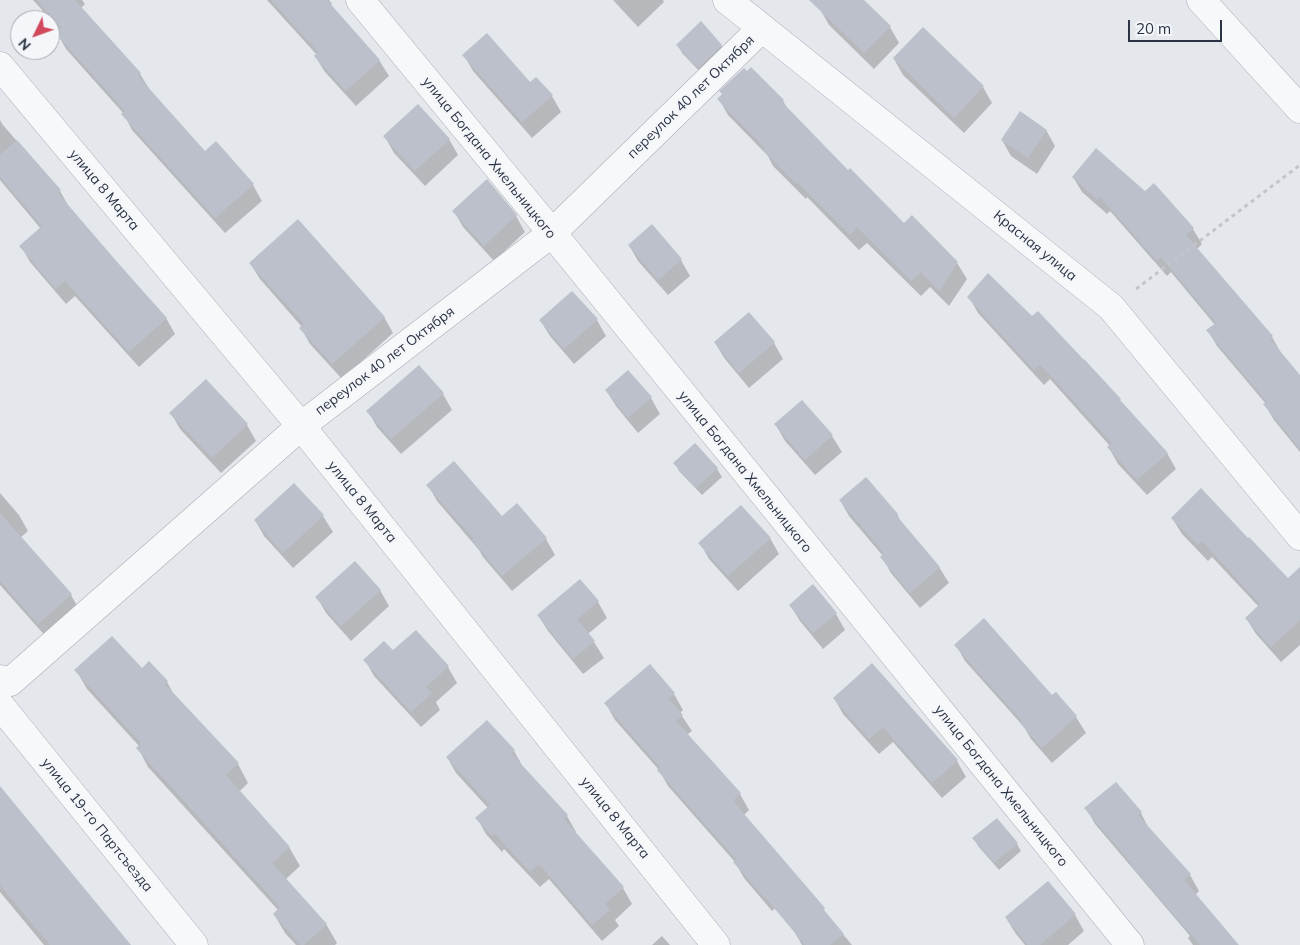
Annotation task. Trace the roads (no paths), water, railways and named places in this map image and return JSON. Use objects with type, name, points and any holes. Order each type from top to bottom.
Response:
[{"type":"street","name":"улица Богдана Хмельницкого","points":[[360,0],[1130,945]]},
{"type":"street","name":"Красная улица","points":[[727,0],[1111,307],[1300,536]]},
{"type":"street","points":[[1202,0],[1300,109]]},
{"type":"street","name":"переулок 40 лет Октября","points":[[0,679],[10,682],[301,426],[552,234],[762,28]]},
{"type":"street","name":"улица 8 Марта","points":[[0,66],[301,426],[716,945]]},
{"type":"street","name":"улица 19-го Партсъезда","points":[[0,705],[194,945]]}]
